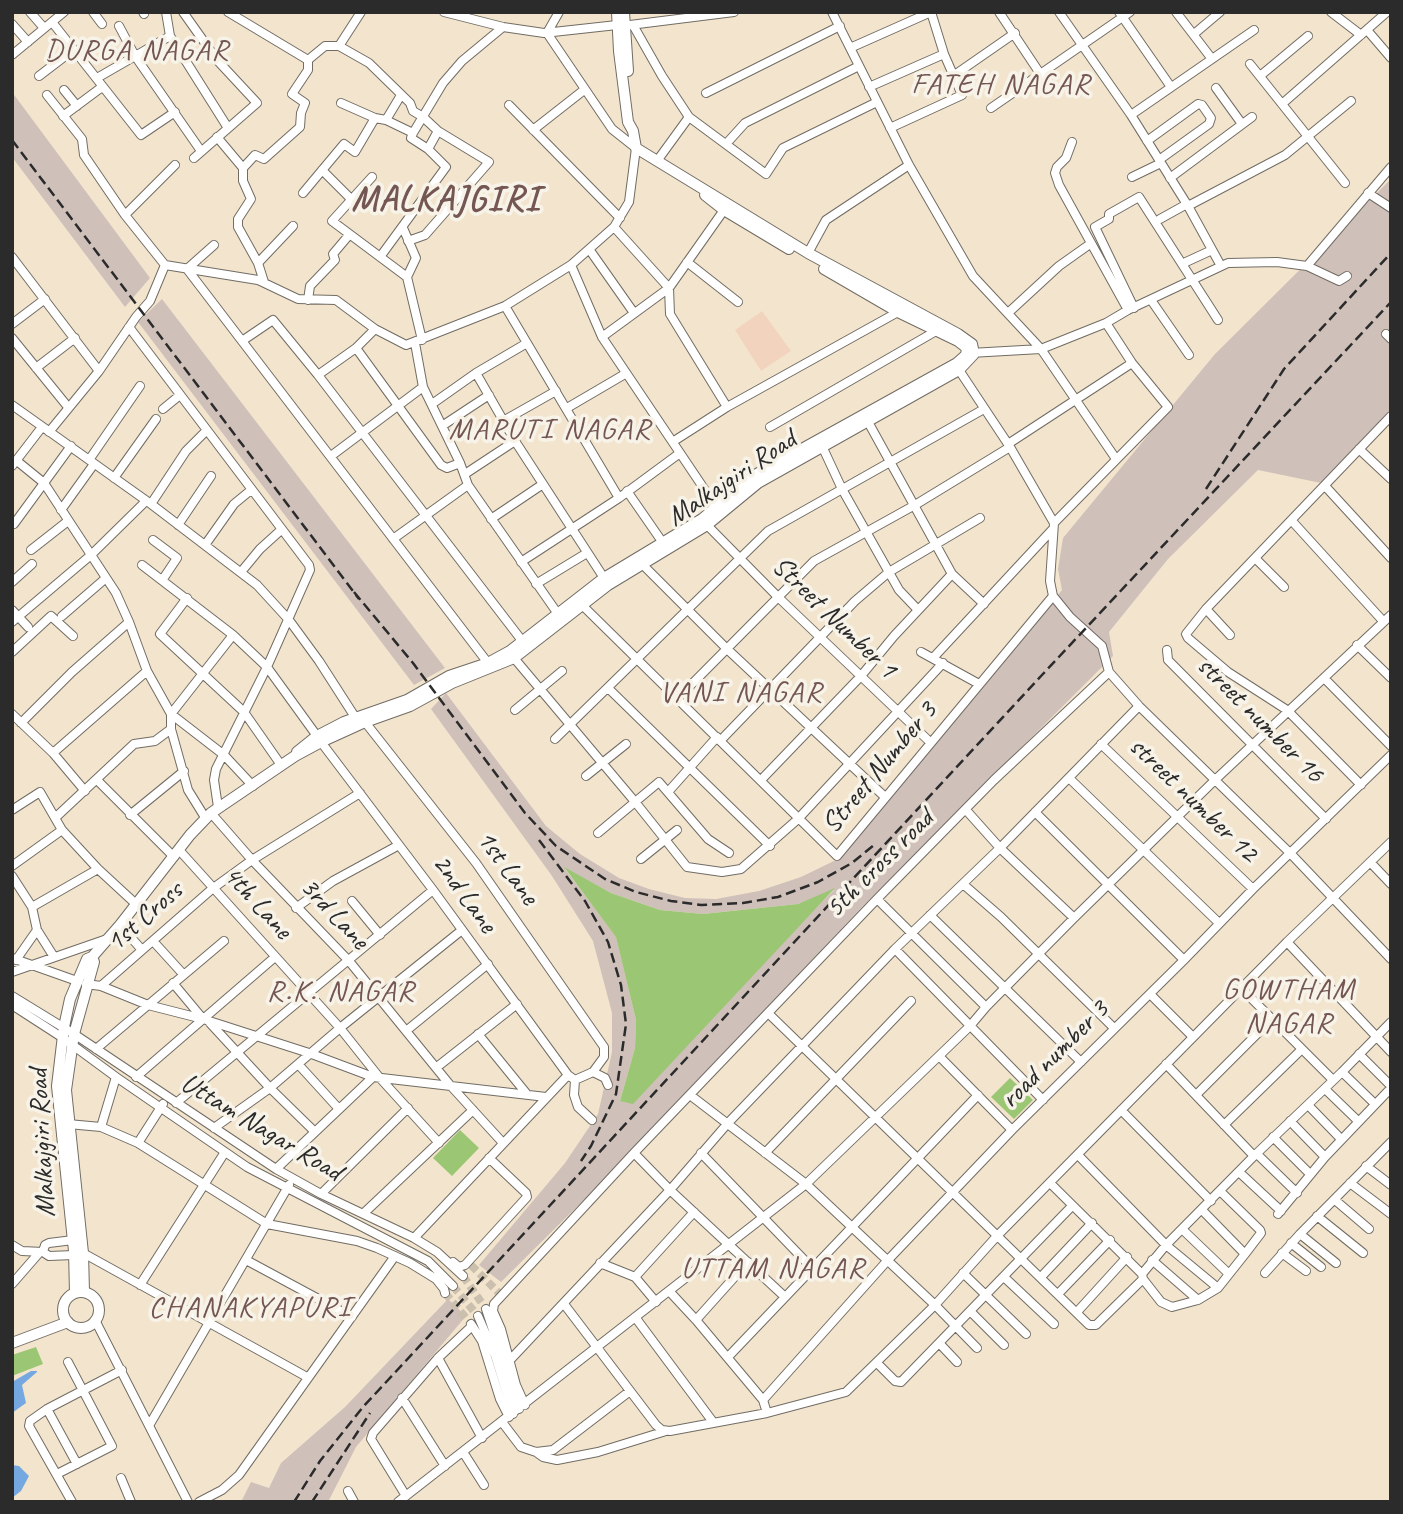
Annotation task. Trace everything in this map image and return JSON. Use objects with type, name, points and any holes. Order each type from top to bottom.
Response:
[{"type":"main road","points":[[617,12],[625,25]]},
{"type":"main road","points":[[624,12],[636,148],[808,253],[958,334],[972,344],[970,353]]},
{"type":"main road","points":[[692,183],[724,210],[898,312],[965,345],[970,353]]},
{"type":"main road","name":"Malkajgiri Road","points":[[360,719],[410,706],[452,683],[514,658],[608,584],[705,522],[758,483],[822,446],[840,431],[867,420],[957,367],[970,353]]},
{"type":"main road","name":"Malkajgiri Road","points":[[719,511],[754,476],[957,367]]},
{"type":"main road","name":"Malkajgiri Road","points":[[79,1254],[73,1240],[58,1098],[64,1033],[87,960],[120,925],[212,813],[319,739],[407,700],[449,676],[488,663],[523,642],[604,578],[705,522]]},
{"type":"main road","name":"Malkajgiri Road","points":[[80,1293],[66,1090],[81,983]]},
{"type":"main road","points":[[80,1293],[92,1296],[97,1303],[98,1312],[95,1320],[82,1327],[68,1322],[63,1314],[63,1306],[68,1297],[80,1293]]},
{"type":"main road","points":[[12,1343],[68,1322]]},
{"type":"street","points":[[30,12],[48,25],[73,50],[141,135],[174,112]]},
{"type":"street","points":[[12,55],[64,12]]},
{"type":"street","points":[[93,12],[102,24]]},
{"type":"street","points":[[166,12],[170,36],[228,128]]},
{"type":"street","points":[[183,12],[217,60],[257,103],[194,158]]},
{"type":"street","points":[[228,12],[308,60]]},
{"type":"street","points":[[339,46],[361,12]]},
{"type":"street","points":[[547,33],[558,12]]},
{"type":"street","points":[[449,13],[503,27],[547,33],[734,12]]},
{"type":"street","points":[[832,12],[909,165],[973,276],[1041,349],[1116,458]]},
{"type":"street","points":[[850,48],[931,12],[944,54],[962,95],[890,128]]},
{"type":"street","points":[[999,12],[1041,75]]},
{"type":"street","points":[[1059,12],[1160,161],[1221,267]]},
{"type":"street","points":[[1176,12],[1212,59]]},
{"type":"street","points":[[1194,34],[1220,12]]},
{"type":"street","points":[[1331,12],[1364,33],[1391,58]]},
{"type":"street","points":[[1282,104],[1387,12]]},
{"type":"street","points":[[991,108],[1083,46],[1124,14],[1171,87]]},
{"type":"street","points":[[12,24],[28,42]]},
{"type":"street","points":[[625,25],[689,117],[766,174],[783,148],[877,103]]},
{"type":"street","points":[[118,26],[135,57],[201,151]]},
{"type":"street","points":[[706,93],[840,26]]},
{"type":"street","points":[[380,257],[446,167],[428,149],[411,138],[413,133],[443,83],[462,61],[503,27]]},
{"type":"street","points":[[1130,115],[1254,30]]},
{"type":"street","points":[[47,95],[82,139],[84,155],[125,215],[165,265],[264,282],[292,296],[308,300],[336,300],[375,329],[406,345],[505,306],[571,265],[614,227],[629,202],[636,148],[612,129],[547,33]]},
{"type":"street","points":[[953,76],[1015,33]]},
{"type":"street","points":[[96,78],[170,36]]},
{"type":"street","points":[[1260,76],[1308,36]]},
{"type":"street","points":[[243,168],[255,155],[264,159],[300,127],[300,113],[305,103],[292,94],[307,70],[308,60],[325,46],[339,46],[369,63],[410,103],[413,111],[424,117],[438,131],[489,162],[425,235],[408,241]]},
{"type":"street","points":[[39,76],[73,50]]},
{"type":"street","points":[[869,87],[944,54]]},
{"type":"street","points":[[1250,64],[1345,183]]},
{"type":"street","points":[[726,144],[744,123],[859,66]]},
{"type":"street","points":[[64,116],[102,86]]},
{"type":"street","points":[[1216,88],[1242,124]]},
{"type":"street","points":[[533,130],[584,89]]},
{"type":"street","points":[[64,90],[77,106]]},
{"type":"street","points":[[386,120],[401,95]]},
{"type":"street","points":[[1160,219],[1285,155],[1350,101]]},
{"type":"street","points":[[341,103],[413,133]]},
{"type":"street","points":[[1132,177],[1160,161],[1209,124],[1211,118],[1202,105],[1198,104],[1147,141]]},
{"type":"street","points":[[509,105],[620,218]]},
{"type":"street","points":[[657,162],[689,117]]},
{"type":"street","points":[[1170,178],[1252,117]]},
{"type":"street","points":[[303,193],[344,144],[355,152],[375,118]]},
{"type":"street","points":[[428,149],[438,131]]},
{"type":"street","points":[[217,137],[243,168],[243,181],[251,200],[238,219],[238,228],[258,263],[264,282]]},
{"type":"street","points":[[1072,142],[1066,158],[1055,173],[1059,185],[1090,244],[1131,309]]},
{"type":"street","points":[[125,215],[175,165]]},
{"type":"street","points":[[808,253],[826,220],[909,165]]},
{"type":"street","points":[[1307,266],[1391,167]]},
{"type":"street","points":[[322,170],[352,200]]},
{"type":"street","points":[[372,177],[332,221],[407,277]]},
{"type":"street","points":[[1368,193],[1391,208]]},
{"type":"street","points":[[1131,309],[1096,228],[1109,219],[1108,214],[1138,197],[1142,199],[1191,281],[1218,320]]},
{"type":"street","points":[[602,337],[669,288],[724,210]]},
{"type":"street","points":[[258,263],[293,226]]},
{"type":"street","points":[[614,227],[669,288],[670,314],[727,407]]},
{"type":"street","points":[[403,228],[416,258],[407,277],[419,341],[423,387],[468,485],[558,614]]},
{"type":"street","points":[[308,300],[310,286],[335,260],[333,254],[349,235]]},
{"type":"street","points":[[1008,313],[1059,266],[1090,244]]},
{"type":"street","points":[[187,269],[214,245]]},
{"type":"street","points":[[589,249],[634,313]]},
{"type":"street","points":[[1186,262],[1212,250]]},
{"type":"street","points":[[12,257],[99,371]]},
{"type":"street","points":[[687,262],[738,302]]},
{"type":"street","points":[[970,353],[1041,349],[1106,323],[1228,263],[1277,262],[1307,266],[1339,281],[1346,276]]},
{"type":"street","points":[[165,265],[150,301],[99,371],[14,463],[44,483],[106,578],[130,622],[147,671],[171,714],[224,755],[253,786]]},
{"type":"street","points":[[571,265],[602,337],[719,511]]},
{"type":"street","points":[[187,269],[488,663]]},
{"type":"street","points":[[12,324],[45,299]]},
{"type":"street","points":[[1151,300],[1189,355]]},
{"type":"street","points":[[505,306],[619,498]]},
{"type":"street","points":[[674,441],[727,407],[898,312]]},
{"type":"street","points":[[242,341],[273,320],[523,642]]},
{"type":"street","points":[[933,658],[1116,458],[1168,407],[1132,363],[1106,323]]},
{"type":"street","points":[[129,327],[310,570],[267,667],[214,774],[212,813]]},
{"type":"street","points":[[318,375],[355,348],[375,329]]},
{"type":"street","points":[[770,426],[936,331]]},
{"type":"street","points":[[12,338],[68,407]]},
{"type":"street","points":[[36,368],[75,338]]},
{"type":"street","points":[[432,404],[476,373],[527,343]]},
{"type":"street","points":[[355,348],[441,465],[447,468],[460,463]]},
{"type":"street","points":[[677,699],[814,561],[915,505],[1132,363]]},
{"type":"street","points":[[957,367],[1009,445],[1053,526],[1049,581],[1053,596],[1070,617],[1102,646],[1109,672],[1139,706],[1291,854],[1391,959]]},
{"type":"street","points":[[476,373],[503,421],[604,578]]},
{"type":"street","points":[[567,408],[625,374]]},
{"type":"street","points":[[61,510],[140,386]]},
{"type":"street","points":[[331,456],[423,387]]},
{"type":"street","points":[[503,421],[556,391]]},
{"type":"street","points":[[163,409],[180,395]]},
{"type":"street","points":[[442,426],[489,395]]},
{"type":"street","name":"1st Lane","points":[[12,405],[148,502],[267,594],[289,620],[360,719],[476,863],[604,1046],[604,1057],[593,1072]]},
{"type":"street","points":[[555,739],[768,530],[984,410]]},
{"type":"street","name":"street number 16","points":[[1287,710],[1228,672],[1188,638],[1187,633],[1232,581],[1391,416]]},
{"type":"street","points":[[114,478],[156,419]]},
{"type":"street","points":[[867,420],[952,574],[984,604]]},
{"type":"street","points":[[29,627],[14,616],[91,555],[148,502],[186,450],[206,431]]},
{"type":"street","points":[[465,474],[515,440]]},
{"type":"street","points":[[13,524],[71,446]]},
{"type":"street","points":[[822,446],[842,488],[899,590],[918,610]]},
{"type":"street","points":[[1359,449],[1391,479]]},
{"type":"street","points":[[521,562],[619,498],[680,453]]},
{"type":"street","points":[[178,525],[211,476]]},
{"type":"street","points":[[491,519],[543,484]]},
{"type":"street","points":[[393,539],[468,485]]},
{"type":"street","points":[[1325,486],[1391,558]]},
{"type":"street","points":[[205,545],[234,504],[251,490]]},
{"type":"street","points":[[627,491],[663,543]]},
{"type":"street","points":[[668,792],[690,766],[771,690],[855,601],[889,572],[980,519]]},
{"type":"street","points":[[31,550],[68,521]]},
{"type":"street","points":[[514,1413],[500,1399],[482,1341],[472,1325],[438,1357],[374,1429],[371,1438],[402,1499],[482,1438],[514,1413],[635,1317],[670,1292],[806,1184],[970,1026],[1074,918],[1287,710],[1388,619],[1292,521]]},
{"type":"street","name":"Street Number 1","points":[[705,522],[739,559],[930,742]]},
{"type":"street","points":[[241,572],[260,549],[281,530]]},
{"type":"street","points":[[153,540],[177,558],[163,579]]},
{"type":"street","points":[[536,584],[587,553]]},
{"type":"street","points":[[1255,558],[1284,587]]},
{"type":"street","points":[[12,582],[32,564]]},
{"type":"street","points":[[642,564],[726,648],[885,797]]},
{"type":"street","name":"2nd Lane","points":[[142,565],[233,635],[267,667],[571,1078]]},
{"type":"street","points":[[761,780],[813,728],[952,574]]},
{"type":"street","points":[[62,616],[106,578]]},
{"type":"street","name":"Street Number 3","points":[[582,605],[837,856],[1053,596]]},
{"type":"street","points":[[187,598],[160,634],[243,712],[281,765]]},
{"type":"street","points":[[1206,609],[1230,635]]},
{"type":"street","points":[[12,652],[51,616],[74,636]]},
{"type":"street","points":[[21,723],[72,672],[130,622]]},
{"type":"street","points":[[171,714],[233,635]]},
{"type":"street","points":[[1357,645],[1391,678]]},
{"type":"street","name":"street number 16","points":[[1167,650],[1168,660],[1326,819]]},
{"type":"street","points":[[921,652],[979,684]]},
{"type":"street","points":[[514,658],[687,867],[722,872],[741,869],[798,820],[943,663]]},
{"type":"street","points":[[53,753],[147,671]]},
{"type":"street","points":[[515,710],[562,671]]},
{"type":"street","name":"5th cross road","points":[[490,1306],[877,899],[994,780],[1109,672]]},
{"type":"street","points":[[1324,678],[1391,746]]},
{"type":"street","points":[[608,688],[769,846]]},
{"type":"street","points":[[510,1360],[670,1190],[728,1123],[910,933],[1000,848],[1139,706]]},
{"type":"street","points":[[1287,710],[1361,785]]},
{"type":"street","points":[[12,714],[53,753],[85,791]]},
{"type":"street","name":"3rd Lane","points":[[171,714],[171,729],[188,790],[212,813],[296,908],[349,961],[376,998],[503,1143]]},
{"type":"street","points":[[55,818],[134,744],[155,741],[171,729]]},
{"type":"street","points":[[586,776],[626,744]]},
{"type":"street","name":"street number 12","points":[[1101,744],[1253,889]]},
{"type":"street","name":"road number 3","points":[[763,1400],[887,1261],[1012,1130],[1391,755]]},
{"type":"street","points":[[130,815],[184,771]]},
{"type":"street","points":[[1069,778],[1219,923]]},
{"type":"street","name":"4th Lane","points":[[97,780],[130,815],[177,854],[212,889],[340,1028],[376,1077],[439,1143]]},
{"type":"street","points":[[598,833],[659,782],[709,839],[729,853]]},
{"type":"street","points":[[12,810],[40,792],[62,830],[98,869],[137,905]]},
{"type":"street","name":"1st Cross","points":[[102,986],[212,889],[252,860],[360,793]]},
{"type":"street","points":[[966,810],[1000,848],[1074,918]]},
{"type":"street","points":[[1035,812],[1184,960]]},
{"type":"street","points":[[12,866],[62,830]]},
{"type":"street","points":[[641,859],[677,830]]},
{"type":"street","points":[[490,1306],[520,1447],[543,1457],[557,1460],[598,1452],[666,1431],[767,1413],[846,1392],[878,1364],[997,1236],[1241,988],[1391,842]]},
{"type":"street","points":[[296,908],[333,881],[399,845]]},
{"type":"street","points":[[1370,862],[1391,884]]},
{"type":"street","points":[[32,907],[98,869]]},
{"type":"street","points":[[14,882],[32,907],[37,930],[54,957]]},
{"type":"street","points":[[962,884],[1039,954],[1114,1028]]},
{"type":"street","points":[[176,1103],[433,890]]},
{"type":"street","points":[[877,899],[986,1007]]},
{"type":"street","points":[[352,901],[380,934]]},
{"type":"street","points":[[930,915],[1081,1062]]},
{"type":"street","points":[[120,925],[142,950]]},
{"type":"street","points":[[37,930],[14,959],[81,983],[102,986],[148,1005],[206,1021],[376,1077],[546,1097]]},
{"type":"street","points":[[214,1128],[270,1088],[376,998],[462,930]]},
{"type":"street","points":[[12,972],[107,939]]},
{"type":"street","points":[[153,941],[183,974]]},
{"type":"street","points":[[96,1049],[224,942]]},
{"type":"street","points":[[1287,942],[1391,1052]]},
{"type":"street","points":[[895,949],[1043,1100]]},
{"type":"street","points":[[136,1077],[206,1021],[275,957]]},
{"type":"street","points":[[406,1031],[488,964]]},
{"type":"street","points":[[173,983],[206,1021],[314,1131]]},
{"type":"street","points":[[1241,988],[1334,1080]]},
{"type":"street","points":[[1150,994],[1193,1037]]},
{"type":"street","points":[[12,996],[73,1039]]},
{"type":"street","points":[[765,1153],[911,1001]]},
{"type":"street","points":[[437,1067],[517,1004]]},
{"type":"street","points":[[12,1005],[64,1033]]},
{"type":"street","points":[[768,1013],[1089,1325],[1096,1325],[1142,1276],[1166,1245],[1391,1022]]},
{"type":"street","points":[[1196,1095],[1271,1020]]},
{"type":"street","points":[[478,1034],[526,1094]]},
{"type":"street","name":"Uttam Nagar Road","points":[[73,1039],[96,1049],[276,1169],[321,1194],[365,1212],[437,1252],[463,1276]]},
{"type":"street","name":"Uttam Nagar Road","points":[[73,1039],[116,1077],[225,1152],[428,1261],[453,1286]]},
{"type":"street","points":[[1224,1125],[1301,1050]]},
{"type":"street","points":[[1239,1172],[1280,1213],[1310,1174],[1391,1087],[1359,1054]]},
{"type":"street","points":[[939,1056],[1012,1130]]},
{"type":"street","points":[[299,1064],[339,1109]]},
{"type":"street","points":[[1166,1064],[1224,1125],[1297,1194]]},
{"type":"street","points":[[416,1237],[546,1097],[566,1080],[593,1072],[605,1078],[608,1085]]},
{"type":"street","points":[[1342,1072],[1375,1104]]},
{"type":"street","points":[[101,1127],[116,1077]]},
{"type":"street","points":[[276,1169],[314,1131],[376,1077]]},
{"type":"street","points":[[571,1078],[578,1107],[592,1120]]},
{"type":"street","points":[[1325,1089],[1358,1121]]},
{"type":"street","points":[[690,1095],[806,1184],[977,1348]]},
{"type":"street","points":[[728,1357],[978,1095]]},
{"type":"street","points":[[138,1143],[167,1097]]},
{"type":"street","points":[[1308,1105],[1341,1139]]},
{"type":"street","points":[[321,1194],[408,1108]]},
{"type":"street","points":[[473,1110],[365,1212],[441,1251],[459,1267],[469,1264],[527,1197],[489,1158]]},
{"type":"street","points":[[1121,1110],[1211,1201]]},
{"type":"street","points":[[1290,1121],[1325,1157]]},
{"type":"street","points":[[68,1124],[101,1127],[138,1143],[267,1224],[357,1241],[395,1256],[436,1279],[445,1293]]},
{"type":"street","points":[[1273,1137],[1310,1174]]},
{"type":"street","points":[[1265,1273],[1391,1142]]},
{"type":"street","points":[[1382,1150],[1391,1157]]},
{"type":"street","points":[[140,1284],[225,1152]]},
{"type":"street","points":[[634,1153],[785,1297]]},
{"type":"street","points":[[701,1153],[812,1268]]},
{"type":"street","points":[[1078,1155],[1166,1245],[1218,1288]]},
{"type":"street","points":[[1367,1166],[1391,1185]]},
{"type":"street","points":[[150,1424],[293,1178]]},
{"type":"street","points":[[1050,1183],[1127,1257],[1165,1306],[1172,1307],[1198,1300],[1218,1288],[1261,1233],[1221,1192]]},
{"type":"street","points":[[1350,1183],[1391,1214]]},
{"type":"street","points":[[1335,1200],[1370,1229]]},
{"type":"street","points":[[878,1364],[899,1382],[940,1344],[1072,1206]]},
{"type":"street","points":[[1202,1210],[1245,1254]]},
{"type":"street","points":[[635,1277],[694,1212]]},
{"type":"street","points":[[1317,1216],[1363,1253]]},
{"type":"street","points":[[1041,1277],[1091,1223]]},
{"type":"street","points":[[1183,1230],[1229,1274]]},
{"type":"street","points":[[1300,1234],[1336,1263]]},
{"type":"street","points":[[12,1284],[45,1245],[73,1240]]},
{"type":"street","points":[[1058,1294],[1110,1240]]},
{"type":"street","points":[[1291,1243],[1321,1268]]},
{"type":"street","points":[[12,1245],[22,1251],[41,1252],[49,1256],[79,1254],[140,1284],[307,1377]]},
{"type":"street","points":[[1282,1253],[1306,1271]]},
{"type":"street","points":[[199,1502],[222,1490],[239,1475],[395,1256]]},
{"type":"street","points":[[1077,1312],[1127,1257]]},
{"type":"street","points":[[246,1259],[352,1317]]},
{"type":"street","points":[[1152,1260],[1198,1300]]},
{"type":"street","points":[[696,1320],[748,1262]]},
{"type":"street","points":[[600,1263],[635,1277],[656,1302]]},
{"type":"street","points":[[963,1273],[1026,1334]]},
{"type":"street","points":[[1004,1277],[1054,1324]]},
{"type":"street","points":[[670,1292],[763,1400],[767,1413]]},
{"type":"street","points":[[564,1304],[656,1425],[666,1431]]},
{"type":"street","points":[[490,1306],[510,1360],[516,1385],[514,1413]]},
{"type":"street","points":[[971,1312],[1004,1345]]},
{"type":"street","points":[[478,1315],[492,1346],[514,1413]]},
{"type":"street","points":[[635,1317],[713,1422]]},
{"type":"street","points":[[95,1320],[187,1499],[175,1502]]},
{"type":"street","points":[[940,1344],[957,1362]]},
{"type":"street","points":[[438,1357],[482,1438]]},
{"type":"street","points":[[57,1475],[112,1446],[68,1362]]},
{"type":"street","points":[[72,1502],[29,1426],[33,1417],[122,1370]]},
{"type":"street","points":[[536,1452],[553,1450],[630,1391]]},
{"type":"street","points":[[402,1398],[445,1466]]},
{"type":"street","points":[[47,1409],[77,1464]]},
{"type":"street","points":[[463,1452],[484,1485]]},
{"type":"street","points":[[121,1478],[131,1502]]},
{"type":"street","points":[[348,1491],[354,1502]]},
{"type":"shaded area","points":[[12,92],[150,278],[125,307],[12,157]]},
{"type":"shaded area","points":[[1391,179],[1391,409],[1321,483],[1258,470],[1168,559],[1109,632],[1113,656],[860,909],[624,1160],[501,1282],[479,1265],[565,1163],[598,1114],[612,1052],[612,1013],[593,941],[552,876],[431,709],[446,693],[546,826],[580,854],[619,878],[685,898],[716,899],[759,891],[801,877],[838,859],[1062,590],[1058,569],[1063,538],[1215,354]],"holes":[[[565,869],[611,893],[660,910],[703,914],[798,904],[834,890],[620,1101],[635,1048],[636,1020],[616,936]]]},
{"type":"shaded area","points":[[162,299],[445,668],[414,685],[138,322]]},
{"type":"shaded area","points":[[762,311],[791,351],[761,371],[735,330]]},
{"type":"shaded area","points":[[448,1299],[466,1316],[356,1447],[328,1502],[241,1502],[251,1482],[269,1488],[281,1463],[345,1407]]},
{"type":"green space","points":[[564,867],[611,893],[660,910],[703,914],[798,904],[835,888],[633,1104],[620,1101],[635,1048],[636,1020],[616,937]]},
{"type":"green space","points":[[1010,1078],[1033,1100],[1014,1119],[991,1097]]},
{"type":"green space","points":[[460,1130],[479,1148],[452,1176],[433,1158]]},
{"type":"green space","points":[[36,1347],[43,1364],[12,1376],[12,1355]]},
{"type":"water","points":[[31,1371],[37,1372],[22,1385],[26,1403],[12,1413],[12,1382]]},
{"type":"water","points":[[12,1465],[19,1466],[29,1476],[21,1491],[12,1498]]},
{"type":"tunnel","points":[[471,1265],[500,1294]]},
{"type":"tunnel","points":[[463,1276],[486,1309]]},
{"type":"tunnel","points":[[453,1286],[478,1316]]},
{"type":"tunnel","points":[[445,1293],[471,1324]]},
{"type":"railway","points":[[12,140],[359,599]]},
{"type":"railway","points":[[1206,489],[1284,369],[1391,253]]},
{"type":"railway","points":[[294,1502],[320,1461],[363,1407],[1391,302]]},
{"type":"railway","points":[[354,592],[413,663],[525,813],[556,846],[605,879],[636,892],[671,901],[701,905],[743,903],[778,897],[818,882],[852,863],[874,845]]},
{"type":"railway","points":[[539,840],[585,901],[608,942],[621,985],[626,1024],[616,1094],[581,1161]]},
{"type":"railway","points":[[312,1502],[370,1413]]},
{"type":"district","name":"DURGA NAGAR","points":[[137,51]]},
{"type":"district","name":"FATEH NAGAR","points":[[1001,85]]},
{"type":"district","name":"MALKAJGIRI","points":[[446,201]]},
{"type":"district","name":"MARUTI NAGAR","points":[[550,430]]},
{"type":"district","name":"VANI NAGAR","points":[[741,693]]},
{"type":"district","name":"R.K. NAGAR","points":[[341,992]]},
{"type":"district","name":"GOWTHAM NAGAR","points":[[1289,1007]]},
{"type":"district","name":"UTTAM NAGAR","points":[[773,1269]]},
{"type":"district","name":"CHANAKYAPURI","points":[[250,1308]]}]
